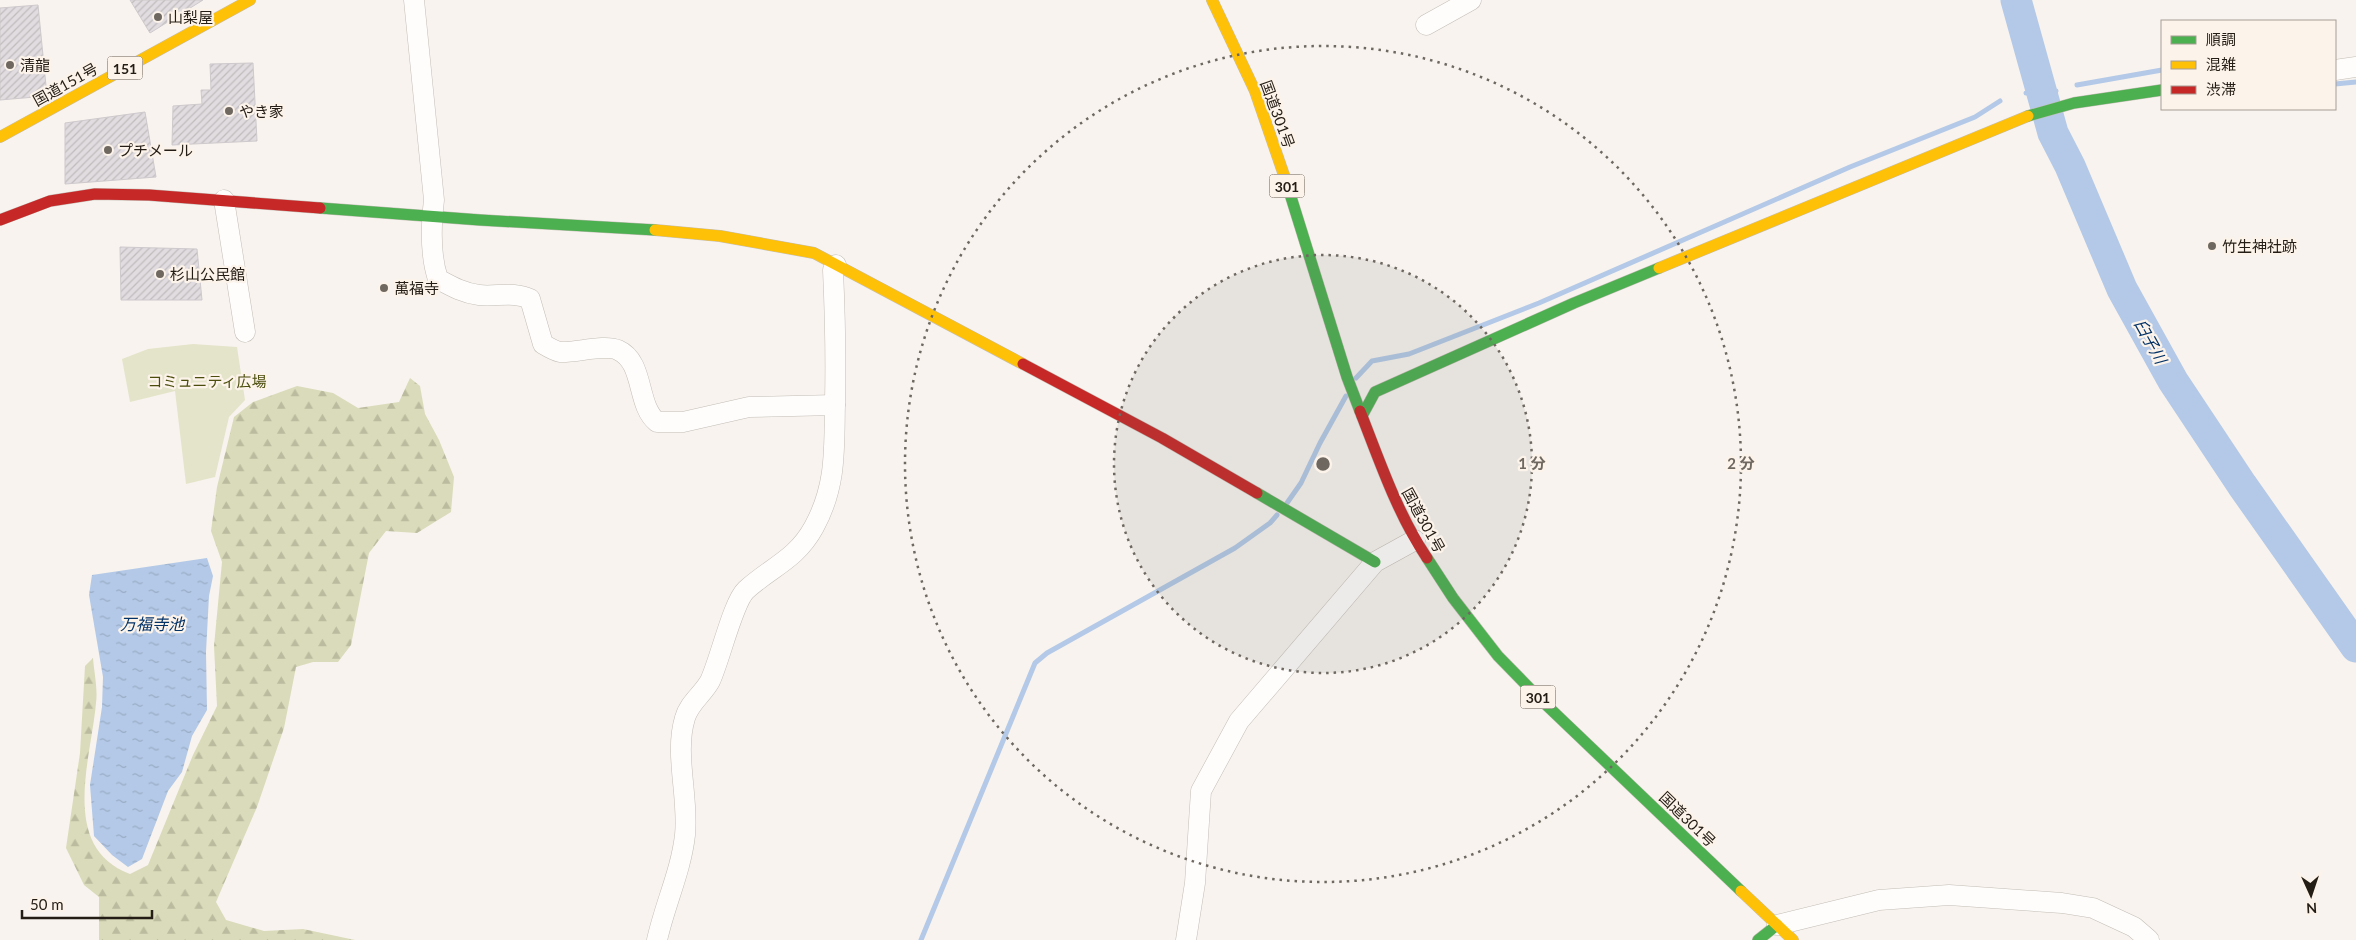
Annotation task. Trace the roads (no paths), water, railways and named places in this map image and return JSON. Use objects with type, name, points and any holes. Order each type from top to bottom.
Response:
[{"type":"main road","name":"国道151号","points":[[0,137],[250,0]]},
{"type":"main road","name":"国道301号","points":[[1212,0],[1222,16],[1261,108],[1347,377],[1392,494],[1416,540],[1453,598],[1498,656],[1539,698],[1793,940]]},
{"type":"main road","points":[[1362,416],[1375,392],[1583,300],[2026,118],[2064,106],[2161,90]]},
{"type":"main road","points":[[0,220],[57,198],[124,194],[432,217],[665,231],[765,241],[814,253],[1162,438],[1375,562]]},
{"type":"main road","points":[[1758,940],[1777,925]]},
{"type":"street","points":[[414,0],[434,200],[432,217],[434,268],[438,279],[459,291],[480,295],[522,294],[530,299],[542,344],[559,352],[615,349],[626,354],[636,373],[649,416],[656,422],[683,422],[749,407],[835,405]]},
{"type":"street","points":[[1426,26],[1471,0]]},
{"type":"street","points":[[2336,70],[2356,67]]},
{"type":"street","points":[[224,200],[245,332]]},
{"type":"street","points":[[657,940],[663,912],[678,869],[685,835],[686,813],[682,753],[685,718],[708,684],[718,663],[738,601],[745,591],[782,566],[804,543],[820,514],[833,478],[836,355],[833,270],[836,265]]},
{"type":"street","points":[[1186,940],[1195,883],[1201,791],[1239,721],[1375,562],[1416,540]]},
{"type":"street","points":[[1777,925],[1879,900],[1949,895],[2062,903],[2093,908],[2134,927],[2149,940]]},
{"type":"water","name":"万福寺池","points":[[207,558],[213,576],[209,596],[206,652],[207,710],[192,736],[182,772],[168,791],[142,859],[128,867],[112,855],[94,836],[90,785],[102,707],[103,677],[89,595],[92,575]]},
{"type":"waterway","name":"臼子川","points":[[2016,0],[2053,133],[2070,166],[2122,289],[2173,381],[2242,485],[2356,647]]},
{"type":"waterway","points":[[2077,85],[2161,70]]},
{"type":"waterway","points":[[2336,84],[2356,82]]},
{"type":"waterway","name":"臼子川","points":[[2026,93],[2056,91]]},
{"type":"waterway","points":[[1356,378],[1372,361],[1409,354],[1539,303],[1850,167],[1975,117],[2000,101]]},
{"type":"waterway","points":[[1287,503],[1301,483],[1320,443],[1346,396]]},
{"type":"waterway","points":[[921,940],[1035,663],[1047,653],[1235,548],[1270,523],[1277,515]]},
{"type":"place","name":"山梨屋","points":[[158,17]]},
{"type":"place","name":"清龍","points":[[10,65]]},
{"type":"place","name":"やき家","points":[[229,111]]},
{"type":"place","name":"プチメール","points":[[108,150]]},
{"type":"place","name":"竹生神社跡","points":[[2212,246]]},
{"type":"place","name":"杉山公民館","points":[[160,274]]},
{"type":"place","name":"萬福寺","points":[[384,288]]},
{"type":"park label","name":"コミュニティ広場","points":[[207,381]]}]
